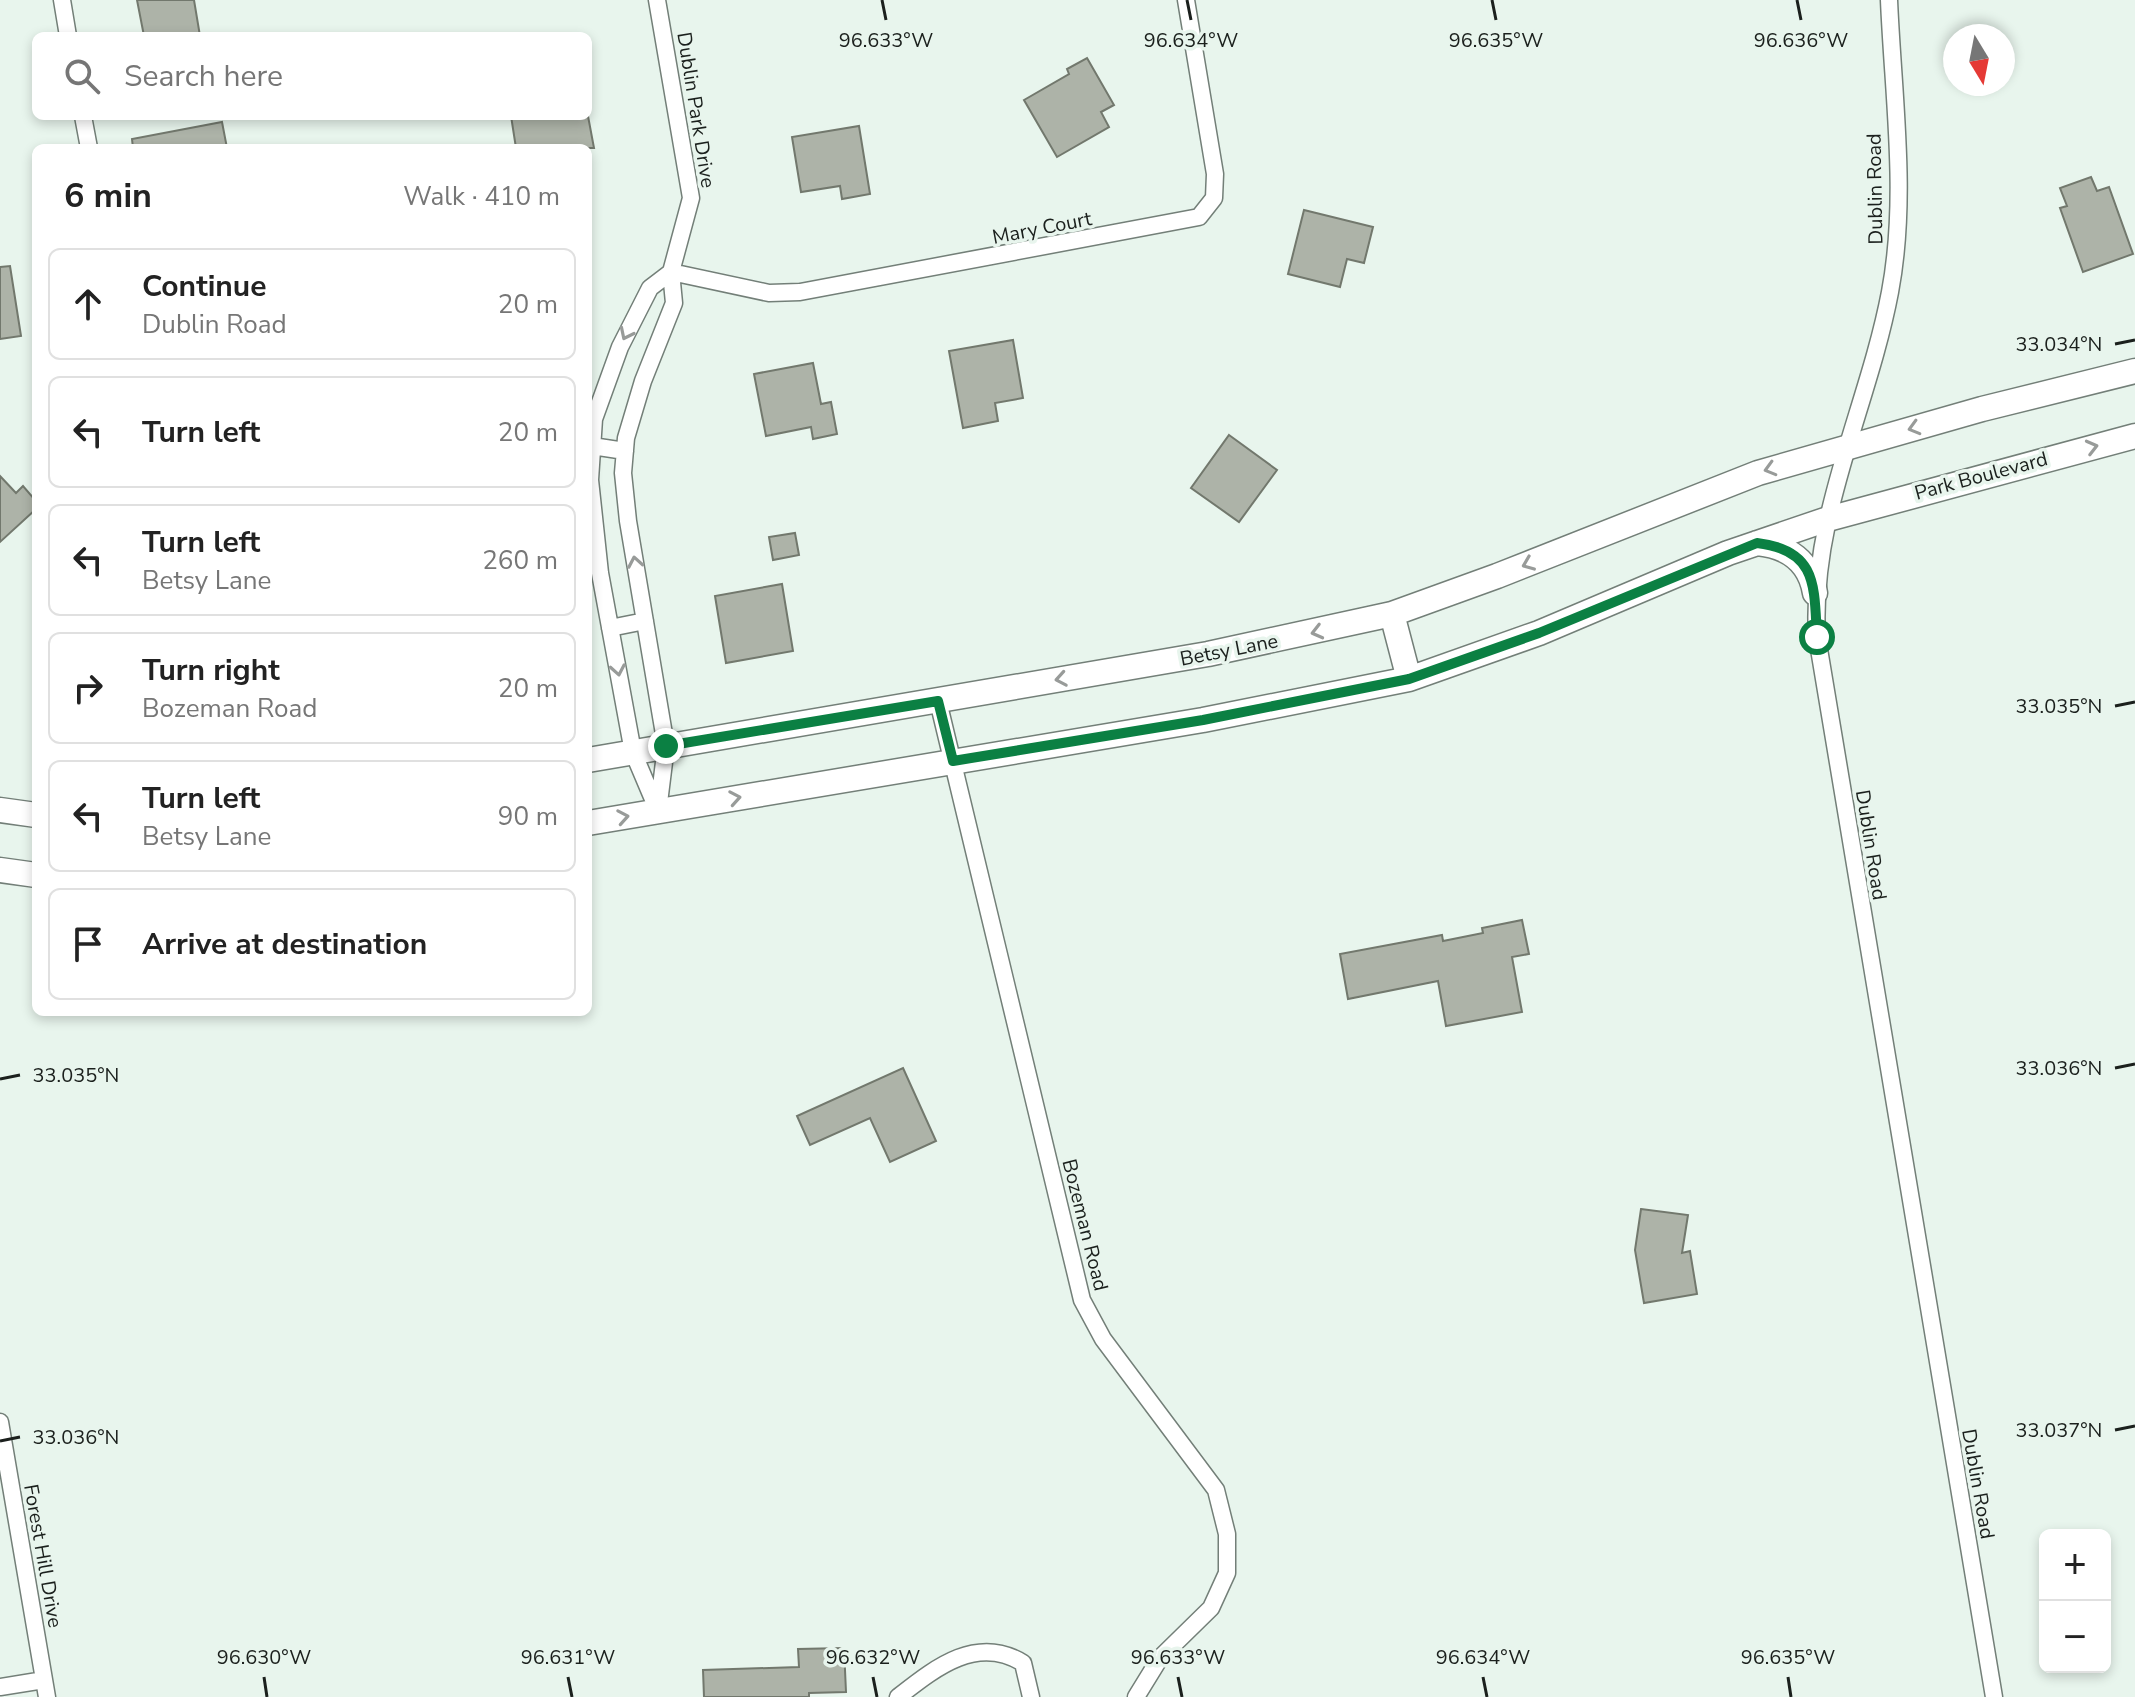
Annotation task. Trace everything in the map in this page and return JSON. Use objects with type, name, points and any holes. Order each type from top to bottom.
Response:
[{"type":"main road","points":[[1845,447],[2135,371]]},
{"type":"main road","name":"Park Boulevard","points":[[1828,519],[2135,436]]},
{"type":"main road","name":"Betsy Lane","points":[[592,759],[1208,654],[1392,614],[1758,473],[1845,447]]},
{"type":"main road","points":[[592,822],[1203,720],[1409,679],[1526,638],[1757,543],[1828,519]]},
{"type":"main road","points":[[1757,543],[1774,545],[1796,556],[1809,573],[1815,593]]},
{"type":"main road","points":[[1392,614],[1409,679]]},
{"type":"main road","points":[[0,810],[32,814]]},
{"type":"main road","points":[[0,870],[32,874]]},
{"type":"street","points":[[62,0],[67,32]]},
{"type":"street","name":"Dublin Park Drive","points":[[657,0],[691,198],[671,272],[674,303],[643,381],[625,451],[628,521],[666,746],[658,811]]},
{"type":"street","name":"Mary Court","points":[[671,272],[769,293],[800,292],[1199,217],[1214,198],[1215,174],[1186,0]]},
{"type":"street","name":"Dublin Road","points":[[1889,0],[1898,245],[1883,323],[1845,447],[1815,593],[1823,683],[1994,1697]]},
{"type":"street","points":[[84,120],[88,144]]},
{"type":"street","name":"Dublin Park Drive","points":[[592,446],[594,419],[620,347],[650,288],[671,272]]},
{"type":"street","points":[[592,446],[625,451]]},
{"type":"street","name":"Dublin Park Drive","points":[[592,495],[610,628],[633,752],[658,811]]},
{"type":"street","points":[[610,628],[645,621]]},
{"type":"street","name":"Bozeman Road","points":[[938,701],[1082,1300],[1103,1339],[1216,1490],[1227,1534],[1227,1573],[1211,1608],[1160,1658],[1136,1697]]},
{"type":"street","name":"Forest Hill Drive","points":[[0,1422],[47,1697]]},
{"type":"street","points":[[898,1697],[945,1661],[975,1654],[1006,1653],[1023,1663],[1031,1697]]},
{"type":"street","points":[[0,1687],[44,1680]]},
{"type":"building","points":[[137,0],[194,0],[199,32],[143,32]]},
{"type":"building","points":[[1087,58],[1114,105],[1101,112],[1109,127],[1057,157],[1024,100],[1069,74],[1067,69]]},
{"type":"building","points":[[512,120],[589,120],[594,148],[592,144],[515,144]]},
{"type":"building","points":[[222,122],[226,144],[133,144],[132,139]]},
{"type":"building","points":[[859,126],[870,194],[842,199],[840,186],[801,192],[792,137]]},
{"type":"building","points":[[2091,177],[2097,191],[2109,187],[2133,254],[2083,272],[2060,208],[2067,206],[2060,188]]},
{"type":"building","points":[[1304,210],[1373,227],[1364,263],[1347,259],[1340,287],[1288,274]]},
{"type":"building","points":[[10,266],[21,336],[0,339],[0,267]]},
{"type":"building","points":[[1013,340],[1023,398],[995,403],[998,421],[963,428],[949,351]]},
{"type":"building","points":[[813,363],[821,404],[831,402],[837,434],[813,439],[811,427],[766,436],[754,374]]},
{"type":"building","points":[[1229,435],[1277,470],[1239,522],[1191,488]]},
{"type":"building","points":[[0,476],[16,493],[23,486],[32,496],[32,513],[0,542]]},
{"type":"building","points":[[795,533],[799,555],[773,560],[769,537]]},
{"type":"building","points":[[782,584],[793,651],[726,663],[715,596]]},
{"type":"building","points":[[1522,920],[1529,954],[1512,957],[1522,1012],[1446,1026],[1438,981],[1348,999],[1340,954],[1442,935],[1443,941],[1483,933],[1482,928]]},
{"type":"building","points":[[903,1068],[936,1141],[890,1162],[870,1118],[810,1145],[797,1116]]},
{"type":"building","points":[[1641,1209],[1688,1215],[1682,1253],[1690,1251],[1697,1294],[1644,1303],[1635,1250]]},
{"type":"building","points":[[844,1648],[846,1692],[809,1693],[809,1697],[704,1697],[703,1670],[799,1667],[798,1649]]},
{"type":"route","points":[[666,746],[938,701],[953,761],[1359,691],[1463,662],[1757,543],[1785,549],[1796,556],[1809,573],[1815,593],[1817,637]]}]
